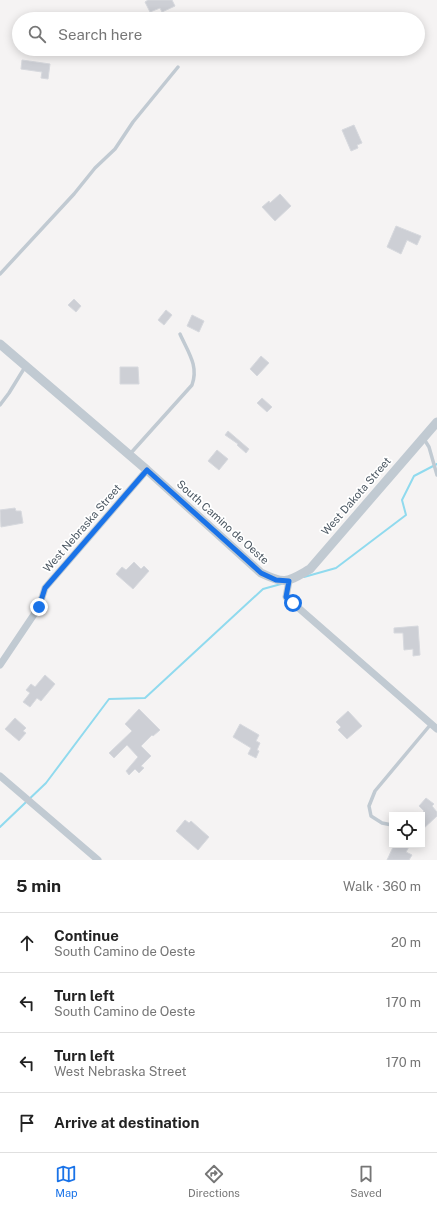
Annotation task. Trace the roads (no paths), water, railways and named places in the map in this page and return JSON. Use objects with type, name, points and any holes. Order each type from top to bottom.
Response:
[{"type":"street","name":"South Camino de Oeste","points":[[0,344],[147,470],[261,573],[276,580],[289,581]]},
{"type":"street","name":"West Dakota Street","points":[[289,581],[310,569],[437,422]]},
{"type":"street","name":"West Nebraska Street","points":[[0,665],[39,607],[45,588],[147,470]]},
{"type":"street","points":[[289,581],[286,597],[434,726]]},
{"type":"street","points":[[0,776],[98,860]]},
{"type":"lane","points":[[0,274],[115,149],[133,122],[178,67]]},
{"type":"lane","points":[[129,455],[192,385],[195,373],[194,366],[180,334]]},
{"type":"lane","points":[[0,405],[26,366]]},
{"type":"lane","points":[[423,437],[429,447],[433,466],[437,475]]},
{"type":"lane","points":[[389,825],[382,823],[371,816],[369,806],[375,791],[434,726]]},
{"type":"waterway","points":[[304,577],[336,568],[406,515],[402,500],[414,476],[437,464]]},
{"type":"waterway","points":[[0,827],[46,783],[109,699],[145,698],[263,589],[281,584]]}]
